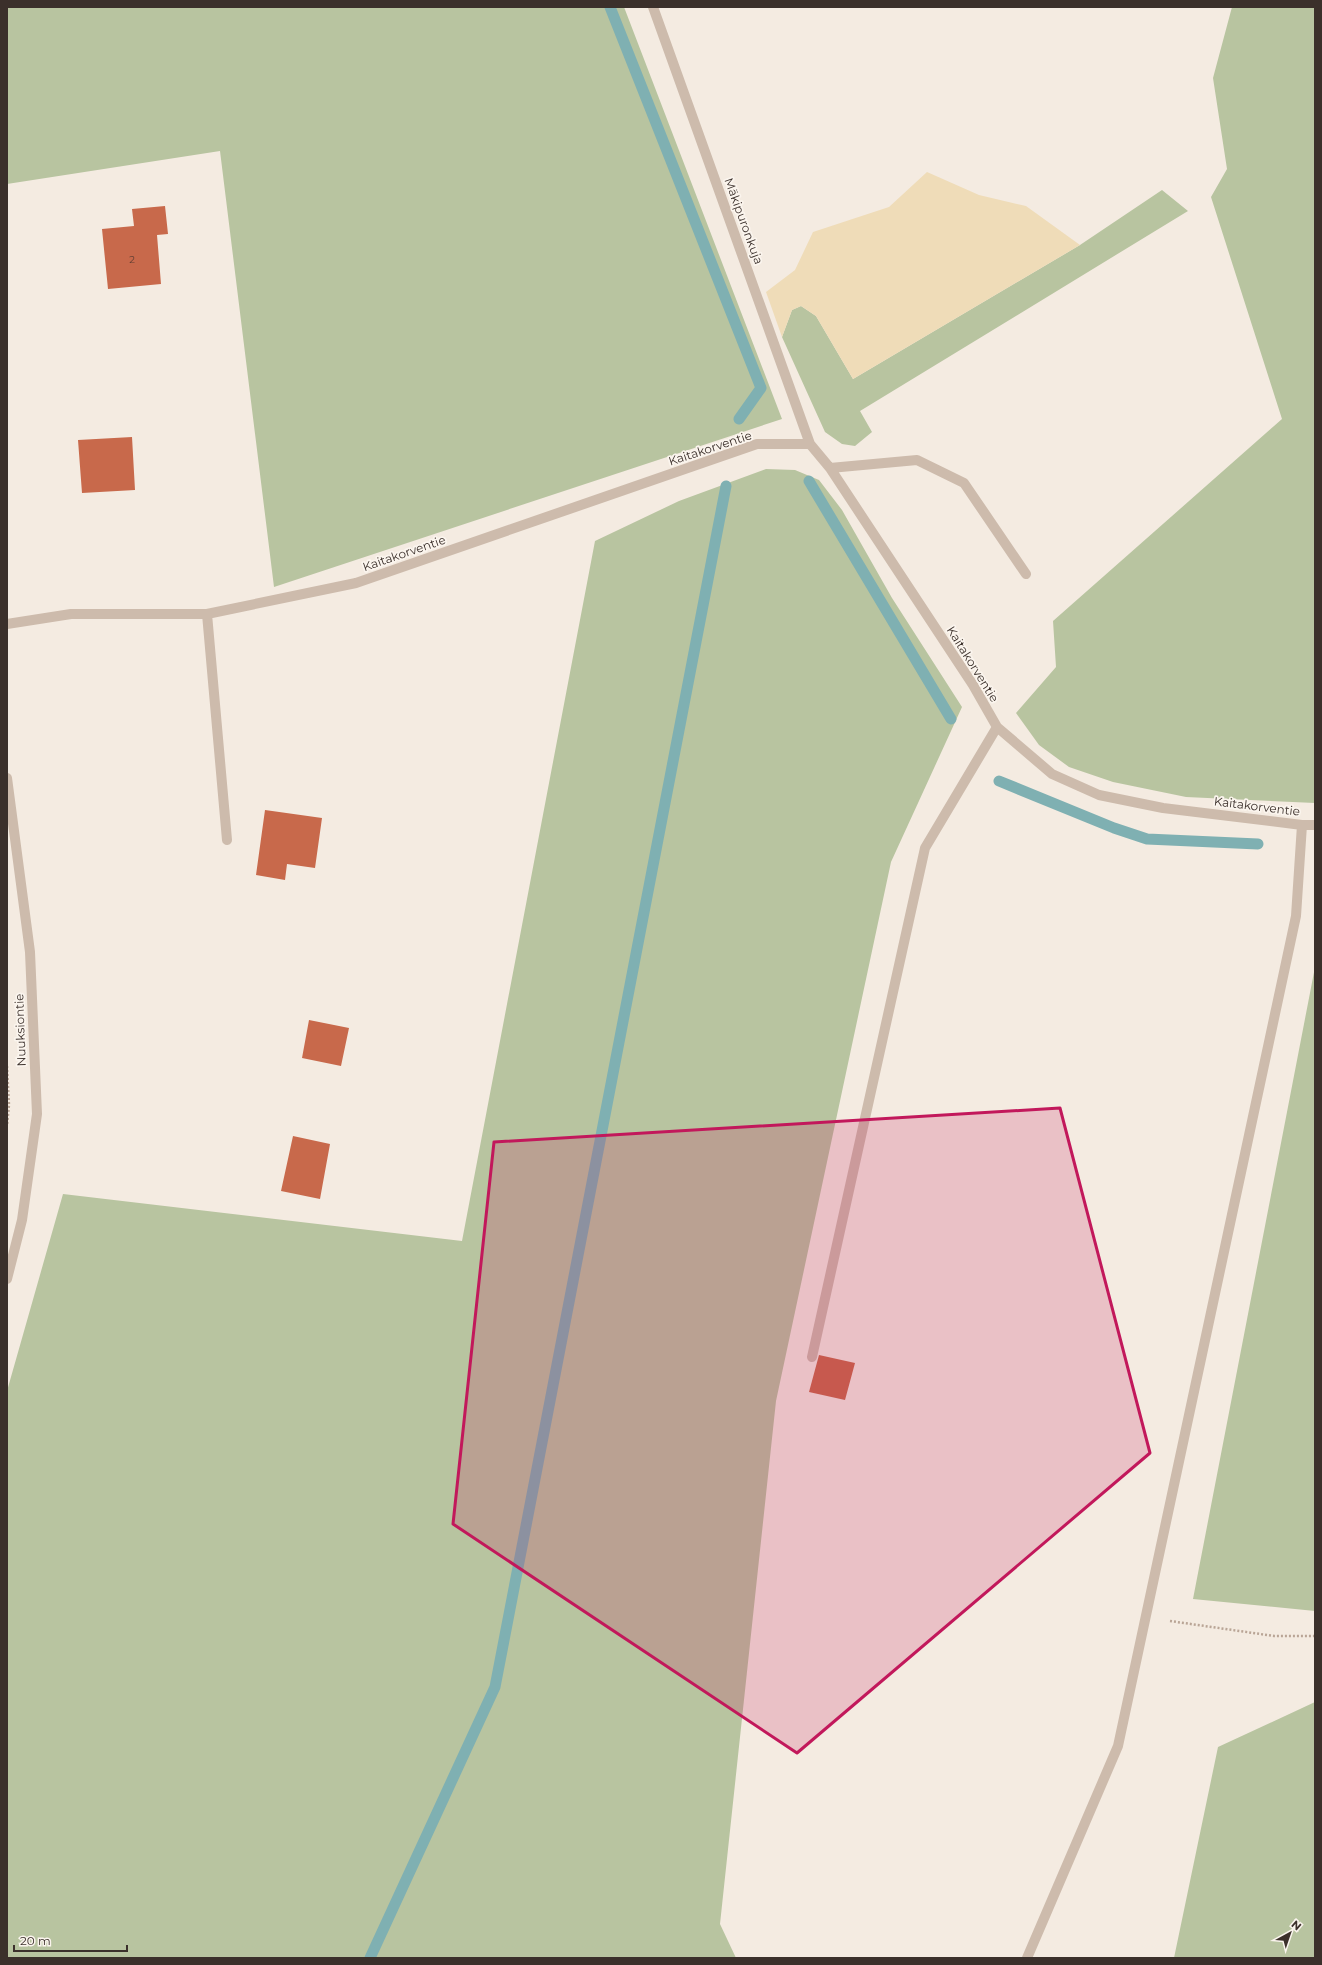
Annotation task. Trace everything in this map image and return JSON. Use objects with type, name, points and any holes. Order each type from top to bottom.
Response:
[{"type":"street","name":"Mäkipuronkuja","points":[[652,7],[810,444]]},
{"type":"street","name":"Kaitakorventie","points":[[7,624],[71,614],[207,614],[356,583],[757,444],[810,444],[830,468],[973,685],[997,727],[1052,774],[1099,795],[1163,808],[1302,825],[1315,825]]},
{"type":"street","points":[[830,468],[917,460],[964,483],[1026,574]]},
{"type":"street","points":[[207,614],[227,840]]},
{"type":"street","points":[[812,1357],[925,848],[997,727]]},
{"type":"street","name":"Nuuksiontie","points":[[7,778],[30,952],[37,1114],[22,1220],[7,1279]]},
{"type":"street","points":[[1027,1958],[1118,1746],[1296,916],[1302,825]]},
{"type":"path","points":[[7,1066],[9,1105],[7,1126]]},
{"type":"path","points":[[1146,1617],[1274,1636],[1315,1636]]},
{"type":"highlighted area","points":[[1060,1108],[1150,1453],[797,1753],[453,1524],[494,1142]]},
{"type":"green space","points":[[7,7],[624,7],[782,419],[274,587],[220,151],[7,184]]},
{"type":"green space","points":[[1232,7],[1315,7],[1315,803],[1186,797],[1113,782],[1069,767],[1039,745],[1016,713],[1056,667],[1053,621],[1282,419],[1211,197],[1227,169],[1213,78]]},
{"type":"green space","points":[[1162,190],[1188,211],[860,411],[872,432],[855,446],[842,444],[825,432],[782,337],[792,310],[801,306],[816,316],[853,379],[1080,245]]},
{"type":"green space","points":[[766,469],[795,470],[819,480],[842,510],[892,598],[962,707],[891,862],[776,1401],[720,1924],[736,1958],[7,1958],[7,1391],[63,1194],[462,1241],[595,541],[679,501]]},
{"type":"green space","points":[[1315,967],[1315,1611],[1193,1599]]},
{"type":"green space","points":[[1315,1702],[1315,1958],[1174,1958],[1218,1747]]},
{"type":"sand","points":[[927,172],[979,195],[1026,206],[1080,245],[853,379],[816,316],[801,306],[792,310],[782,337],[766,292],[795,270],[813,232],[889,207]]},
{"type":"building","points":[[165,206],[168,234],[157,235],[161,284],[108,289],[102,229],[134,226],[132,209]]},
{"type":"building","points":[[132,437],[135,490],[82,493],[78,440]]},
{"type":"building","points":[[265,810],[322,818],[315,868],[287,864],[285,880],[256,875]]},
{"type":"building","points":[[309,1020],[349,1028],[341,1066],[302,1058]]},
{"type":"building","points":[[293,1136],[330,1144],[320,1199],[281,1191]]},
{"type":"building","points":[[819,1355],[855,1363],[845,1400],[809,1392]]},
{"type":"waterway","points":[[610,7],[761,388],[739,419]]},
{"type":"waterway","points":[[809,481],[951,719]]},
{"type":"waterway","points":[[370,1958],[495,1687],[726,486]]},
{"type":"waterway","points":[[999,781],[1114,828],[1147,839],[1258,844]]}]
